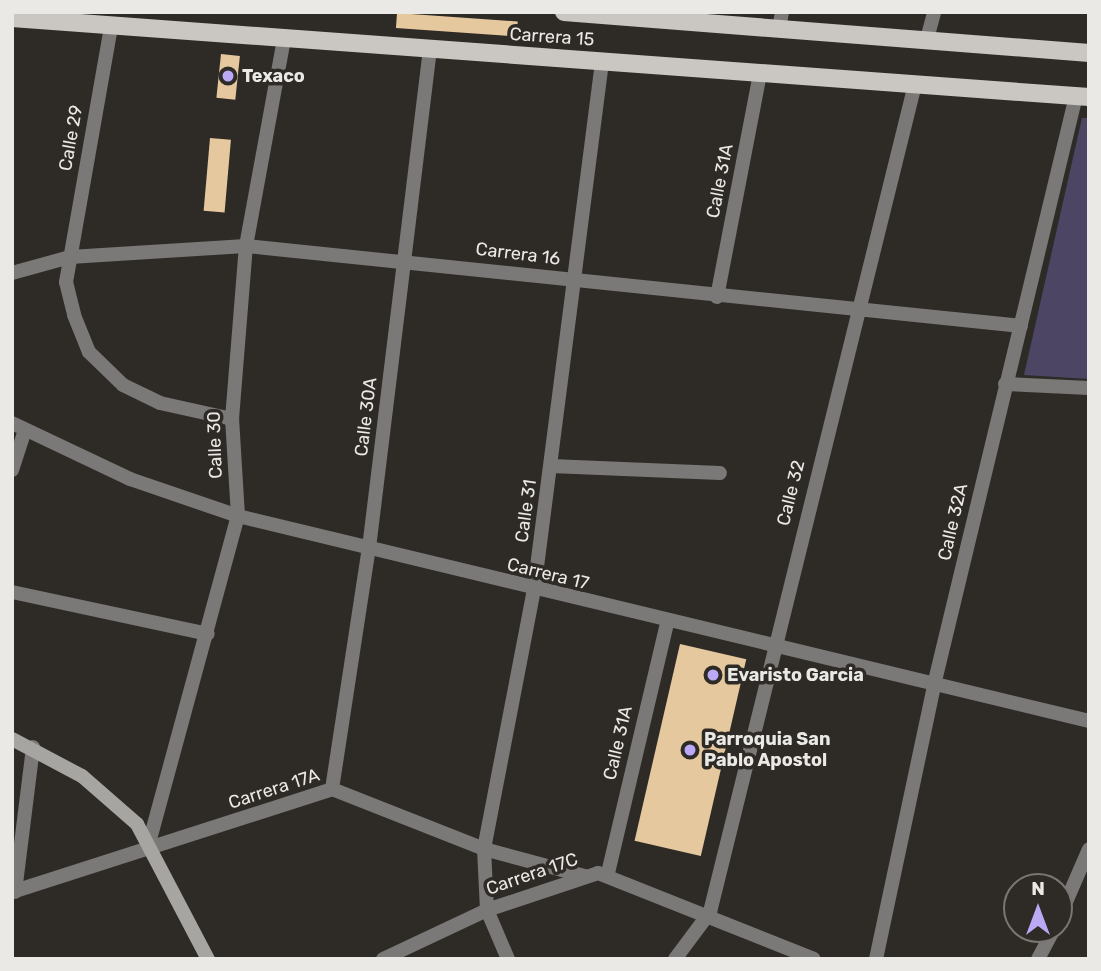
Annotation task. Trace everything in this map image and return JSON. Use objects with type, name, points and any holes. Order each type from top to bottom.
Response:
[{"type":"main road","name":"Carrera 15","points":[[564,12],[780,20],[927,39],[1089,52]]},
{"type":"main road","name":"Carrera 15","points":[[12,18],[1082,96]]},
{"type":"street","points":[[927,39],[934,12]]},
{"type":"street","name":"Calle 29","points":[[111,27],[66,282],[89,352],[123,385],[160,403],[232,419]]},
{"type":"street","name":"Calle 30","points":[[151,846],[238,516],[232,419],[246,246],[284,39]]},
{"type":"street","name":"Calle 30A","points":[[331,789],[369,548],[430,49]]},
{"type":"street","name":"Calle 31","points":[[508,959],[487,910],[484,849],[534,590],[603,62]]},
{"type":"street","name":"Calle 31A","points":[[717,297],[760,73]]},
{"type":"street","name":"Calle 32","points":[[710,912],[771,648],[915,84]]},
{"type":"street","name":"Calle 32A","points":[[876,959],[934,685],[1005,384],[1082,96]]},
{"type":"street","name":"Carrera 16","points":[[12,273],[70,257],[246,246],[405,258],[717,297],[1021,326]]},
{"type":"street","points":[[1005,384],[1089,388]]},
{"type":"street","points":[[12,470],[19,426]]},
{"type":"street","name":"Carrera 17","points":[[19,426],[130,479],[238,516],[771,648],[1089,722]]},
{"type":"street","points":[[551,466],[720,472]]},
{"type":"street","points":[[12,592],[208,634]]},
{"type":"street","name":"Calle 31A","points":[[608,873],[667,622]]},
{"type":"street","points":[[12,739],[33,747],[111,799],[151,846],[208,959]]},
{"type":"street","points":[[13,892],[33,747]]},
{"type":"street","name":"Carrera 17A","points":[[13,892],[331,789],[484,849],[585,876]]},
{"type":"street","points":[[1073,886],[1089,849]]},
{"type":"street","name":"Carrera 17C","points":[[383,959],[487,910],[585,876],[608,873],[710,912],[814,959]]},
{"type":"street","points":[[675,959],[710,912]]},
{"type":"street","points":[[1038,959],[1047,943]]},
{"type":"shaded area","points":[[1082,118],[1089,118],[1089,379],[1024,375]]},
{"type":"building","points":[[397,13],[518,21],[517,36],[396,28]]},
{"type":"building","points":[[221,54],[240,56],[235,100],[216,98]]},
{"type":"building","points":[[210,138],[231,140],[225,213],[204,211]]},
{"type":"building","name":"Parroquia San Pablo Apostol","points":[[680,644],[746,659],[701,856],[635,841]]},
{"type":"place","name":"Texaco","points":[[228,76]]},
{"type":"place","name":"Evaristo Garcia","points":[[713,675]]},
{"type":"place","name":"Parroquia San Pablo Apostol","points":[[690,750]]}]
